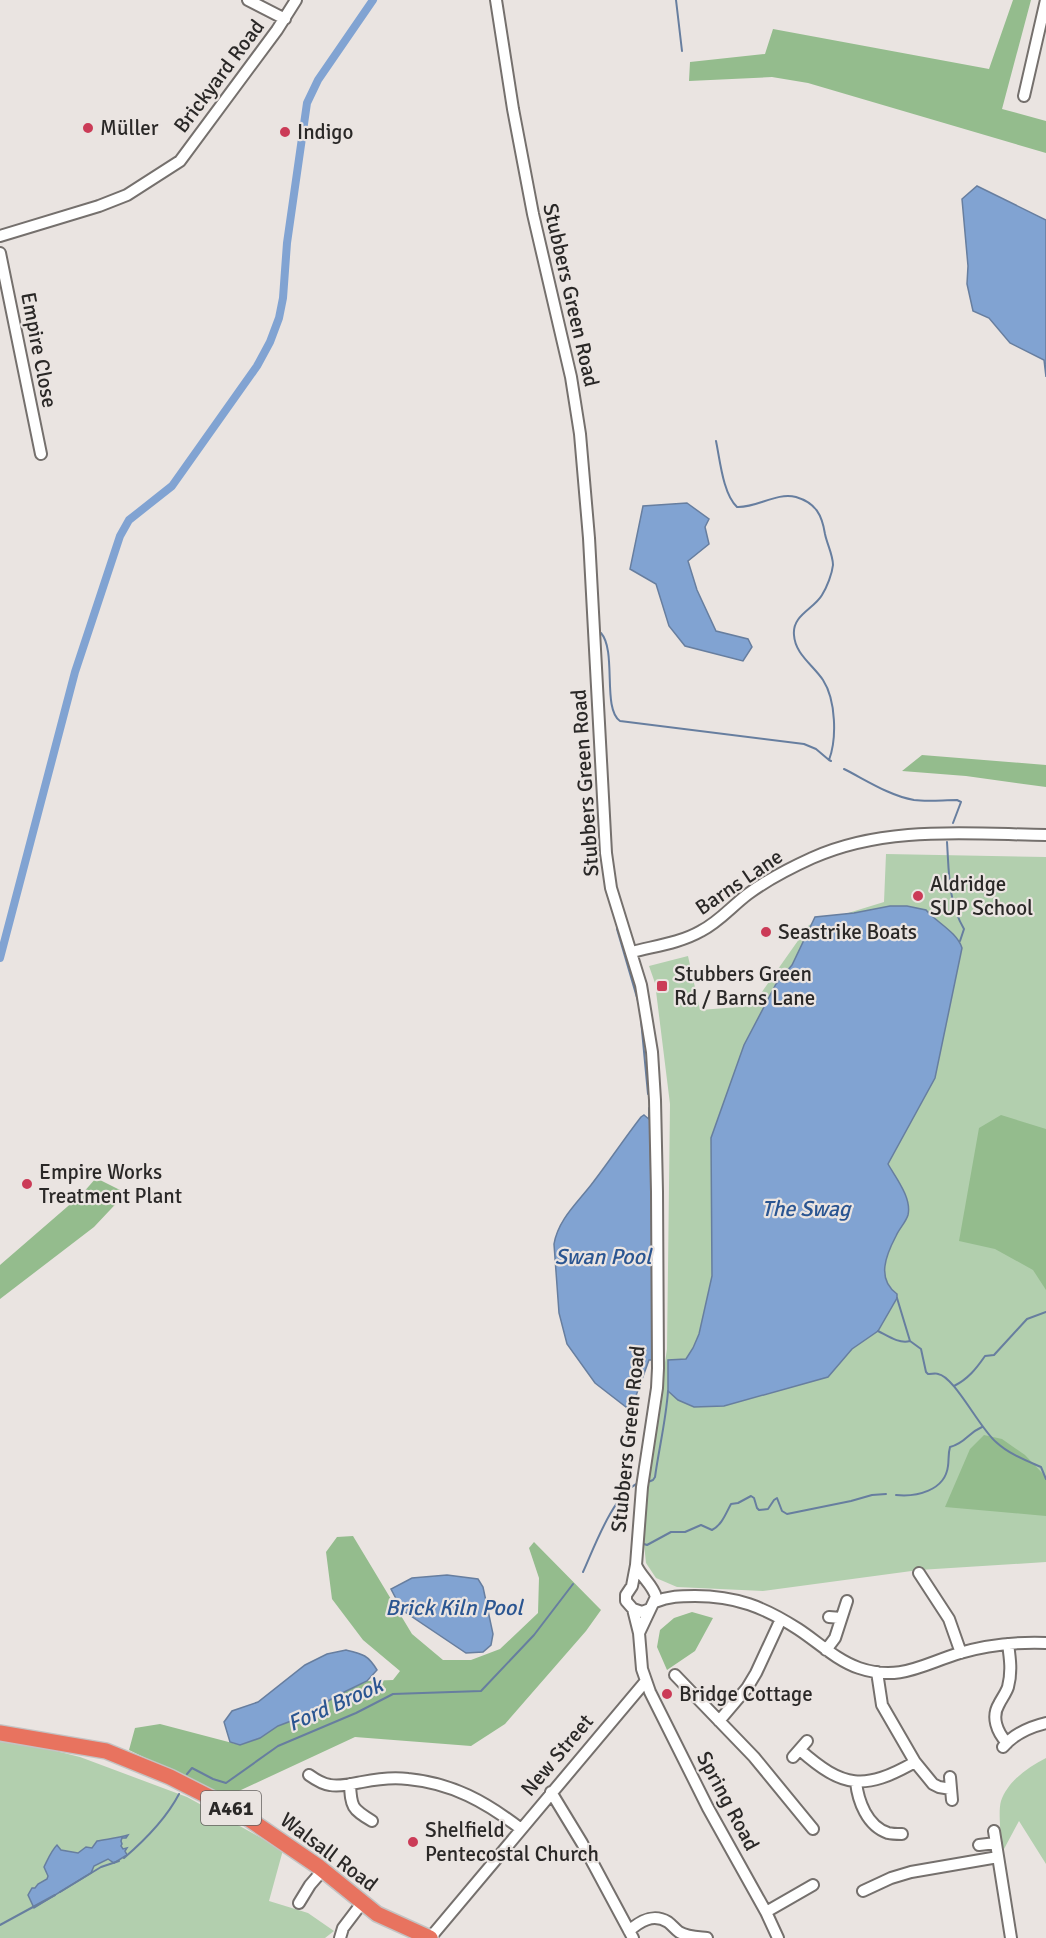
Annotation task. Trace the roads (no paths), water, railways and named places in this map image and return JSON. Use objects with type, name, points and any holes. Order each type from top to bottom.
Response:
[{"type":"highway","name":"Walsall Road","points":[[0,1733],[106,1751],[170,1777],[237,1811],[323,1870],[377,1914],[430,1938]]},
{"type":"street","points":[[248,0],[285,19]]},
{"type":"street","name":"Brickyard Road","points":[[0,236],[99,206],[127,195],[180,161],[285,19],[296,0]]},
{"type":"street","name":"Stubbers Green Road","points":[[496,0],[532,214],[571,377],[580,434],[592,582],[606,853],[611,888],[641,985],[651,1041],[657,1192],[658,1368],[632,1586]]},
{"type":"street","points":[[1024,96],[1046,0]]},
{"type":"street","name":"Empire Close","points":[[0,254],[41,454]]},
{"type":"street","name":"Barns Lane","points":[[632,952],[689,937],[703,930],[750,893],[779,875],[813,858],[852,844],[919,834],[1046,835]]},
{"type":"street","points":[[636,1565],[640,1575],[651,1586],[669,1596],[733,1598],[781,1619],[842,1660],[877,1672],[908,1671],[961,1653],[1008,1644],[1046,1643]]},
{"type":"street","points":[[919,1573],[949,1619],[961,1653]]},
{"type":"street","points":[[645,1682],[639,1633],[633,1609],[626,1600],[626,1595],[637,1583],[651,1586]]},
{"type":"street","points":[[639,1633],[656,1597],[651,1586]]},
{"type":"street","points":[[923,1602],[933,1595]]},
{"type":"street","points":[[633,1609],[642,1612],[669,1596]]},
{"type":"street","points":[[826,1650],[835,1638],[847,1601]]},
{"type":"street","points":[[829,1617],[841,1618]]},
{"type":"street","points":[[719,1721],[751,1681],[781,1619]]},
{"type":"street","points":[[1008,1644],[1011,1675],[1006,1694],[995,1710],[995,1720],[1001,1737],[1005,1745],[1029,1728],[1046,1723]]},
{"type":"street","points":[[877,1672],[882,1705],[915,1762],[933,1784],[951,1789]]},
{"type":"street","points":[[681,1677],[719,1721],[754,1756],[813,1825]]},
{"type":"street","name":"New Street","points":[[430,1938],[645,1682]]},
{"type":"street","name":"Spring Road","points":[[645,1682],[708,1808],[778,1938]]},
{"type":"street","points":[[800,1749],[826,1771],[848,1781],[856,1782],[876,1780],[892,1775],[915,1762]]},
{"type":"street","points":[[309,1775],[321,1783],[333,1786],[379,1779],[407,1779],[436,1784],[464,1792],[495,1809],[520,1829]]},
{"type":"street","points":[[856,1782],[858,1798],[864,1812],[887,1838],[902,1834]]},
{"type":"street","points":[[350,1784],[351,1804],[355,1811],[372,1821]]},
{"type":"street","points":[[551,1792],[582,1843],[631,1935],[640,1921],[650,1918],[666,1921],[681,1933],[707,1938]]},
{"type":"street","points":[[994,1831],[1011,1938]]},
{"type":"street","points":[[979,1845],[996,1843]]},
{"type":"street","points":[[863,1891],[910,1872],[998,1857]]},
{"type":"street","points":[[299,1903],[323,1870]]},
{"type":"street","points":[[766,1912],[813,1884]]},
{"type":"street","points":[[875,1885],[881,1896]]},
{"type":"street","points":[[345,1934],[362,1903]]},
{"type":"water","points":[[977,186],[1046,220],[1046,377],[1044,360],[1010,343],[989,318],[973,311],[967,284],[968,266],[962,199]]},
{"type":"water","points":[[687,503],[709,519],[705,527],[709,544],[688,561],[697,590],[716,631],[748,639],[752,647],[743,661],[685,646],[669,626],[656,584],[630,569],[643,506]]},
{"type":"water","name":"The Swag","points":[[890,906],[907,906],[926,910],[956,937],[962,948],[935,1078],[888,1164],[902,1188],[909,1209],[907,1218],[889,1251],[885,1266],[887,1281],[897,1294],[897,1298],[878,1331],[852,1349],[828,1377],[724,1406],[694,1407],[678,1400],[668,1391],[668,1360],[686,1359],[699,1334],[712,1276],[711,1138],[744,1045],[776,984],[792,965],[815,917]]},
{"type":"water","name":"Swan Pool","points":[[644,1115],[650,1120],[652,1322],[655,1360],[649,1360],[634,1401],[626,1407],[595,1383],[567,1344],[559,1313],[554,1244],[556,1235],[569,1212]]},
{"type":"water","name":"Brick Kiln Pool","points":[[447,1575],[478,1579],[483,1587],[493,1634],[491,1645],[483,1652],[466,1653],[402,1610],[391,1589],[412,1578]]},
{"type":"water","points":[[346,1650],[364,1656],[374,1665],[377,1670],[367,1681],[336,1696],[307,1715],[278,1726],[260,1738],[240,1745],[230,1742],[224,1722],[232,1711],[258,1702],[305,1665],[327,1654]]},
{"type":"water","points":[[128,1835],[121,1841],[123,1849],[127,1848],[125,1851],[127,1855],[114,1863],[108,1859],[94,1866],[91,1873],[34,1908],[28,1895],[32,1888],[47,1879],[44,1867],[57,1845],[61,1850],[78,1853],[86,1847],[92,1848],[97,1841]]},
{"type":"waterway","points":[[0,958],[75,672],[120,536],[129,520],[172,486],[257,366],[270,342],[279,318],[283,298],[287,243],[307,103],[318,80],[373,0]]},
{"type":"waterway","points":[[676,0],[682,51]]},
{"type":"waterway","points":[[716,441],[725,485],[737,507],[774,498],[796,497],[813,506],[822,521],[832,557],[832,572],[822,595],[796,622],[794,635],[798,648],[823,680],[831,698],[834,720],[832,751],[829,760],[831,761]]},
{"type":"waterway","points":[[601,633],[606,641],[608,653],[612,705],[620,721],[804,744],[816,749],[829,760]]},
{"type":"waterway","points":[[844,769],[905,798],[925,801],[957,800],[961,802],[953,823]]},
{"type":"waterway","points":[[947,842],[952,898],[964,929],[960,941]]},
{"type":"waterway","points":[[617,929],[638,1001]]},
{"type":"waterway","points":[[641,1020],[648,1094]]},
{"type":"waterway","points":[[649,1108],[649,1118]]},
{"type":"waterway","points":[[897,1298],[910,1341]]},
{"type":"waterway","points":[[954,1386],[971,1373],[985,1356],[994,1355],[1027,1319],[1046,1312]]},
{"type":"waterway","name":"Ford Brook","points":[[878,1331],[898,1340],[910,1341],[921,1349],[926,1372],[944,1377],[952,1384],[996,1442],[1012,1453],[1041,1467],[1046,1479]]},
{"type":"waterway","points":[[648,1482],[655,1477],[668,1391]]},
{"type":"waterway","name":"Ford Brook","points":[[896,1495],[912,1495],[936,1487],[946,1475],[950,1447],[960,1443],[982,1427]]},
{"type":"waterway","name":"Ford Brook","points":[[583,1572],[613,1509],[621,1497],[639,1483]]},
{"type":"waterway","name":"Ford Brook","points":[[644,1544],[647,1545],[671,1532],[685,1532],[701,1525],[712,1530],[721,1522],[731,1504],[751,1496],[759,1510],[768,1509],[777,1498],[782,1511],[787,1514],[886,1494]]},
{"type":"waterway","name":"Ford Brook","points":[[187,1774],[192,1768],[226,1783],[278,1746],[356,1713],[393,1694],[481,1691],[534,1635],[573,1584]]},
{"type":"waterway","points":[[124,1858],[155,1829],[179,1794]]},
{"type":"waterway","points":[[60,1892],[101,1867],[119,1861]]},
{"type":"waterway","points":[[0,1925],[55,1895]]},
{"type":"place","name":"Müller","points":[[88,128]]},
{"type":"place","name":"Indigo","points":[[285,132]]},
{"type":"place","name":"Aldridge SUP School","points":[[918,896]]},
{"type":"place","name":"Seastrike Boats","points":[[766,932]]},
{"type":"place","name":"Stubbers Green Rd / Barns Lane","points":[[662,986]]},
{"type":"place","name":"Empire Works Treatment Plant","points":[[27,1184]]},
{"type":"place","name":"Bridge Cottage","points":[[667,1694]]},
{"type":"place","name":"Shelfield Pentecostal Church","points":[[413,1842]]}]
